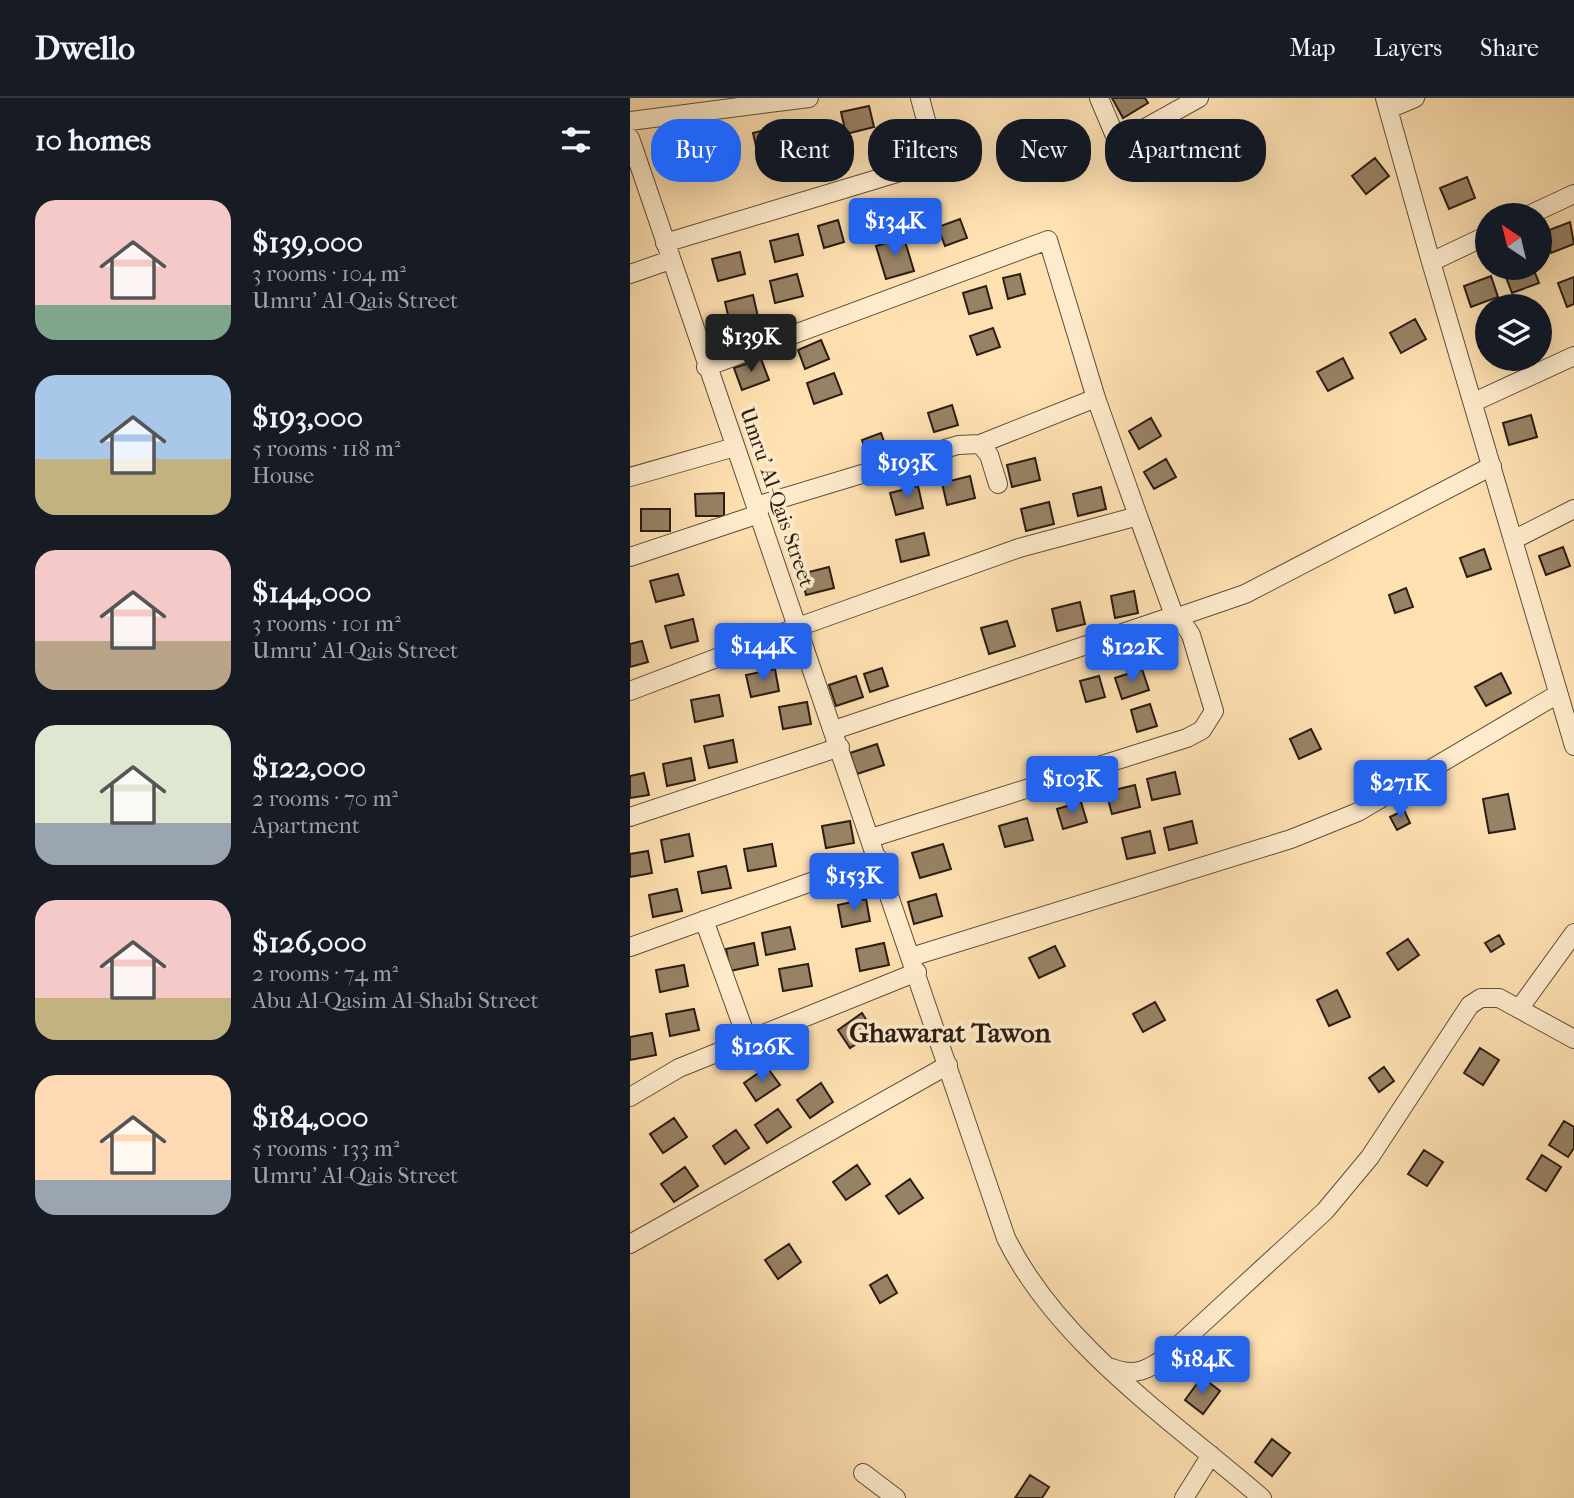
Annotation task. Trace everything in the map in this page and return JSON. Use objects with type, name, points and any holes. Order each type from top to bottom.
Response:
[{"type":"street","points":[[630,121],[810,98]]},
{"type":"street","points":[[630,274],[667,251],[937,161],[919,98]]},
{"type":"street","points":[[1099,98],[1118,143],[1199,98]]},
{"type":"street","points":[[1415,98],[1387,104],[1574,746]]},
{"type":"street","name":"Umru' Al-Qais Street","points":[[631,142],[1006,1238],[1023,1272],[1044,1301],[1109,1367],[1262,1498]]},
{"type":"street","points":[[1552,204],[1574,194]]},
{"type":"street","points":[[706,367],[1048,240],[1096,398],[1138,516],[1175,618],[1185,625],[1191,635],[1214,711],[1202,730],[1187,738],[871,838]]},
{"type":"street","points":[[1431,262],[1475,241]]},
{"type":"street","points":[[1474,402],[1574,356]]},
{"type":"street","points":[[630,557],[757,510],[958,445],[980,444],[1096,398]]},
{"type":"street","points":[[980,444],[989,455],[998,484]]},
{"type":"street","points":[[630,477],[735,447]]},
{"type":"street","points":[[834,730],[1245,594],[1492,466]]},
{"type":"street","points":[[1513,540],[1574,509]]},
{"type":"street","points":[[630,691],[798,627],[1019,548],[1138,516]]},
{"type":"street","points":[[630,1097],[679,1068],[914,965],[1291,839],[1358,812],[1558,694]]},
{"type":"street","points":[[630,817],[840,747]]},
{"type":"street","points":[[630,947],[878,858]]},
{"type":"street","points":[[704,920],[747,1039]]},
{"type":"street","points":[[1519,1009],[1574,933]]},
{"type":"street","points":[[1109,1367],[1128,1374],[1147,1371],[1167,1356],[1325,1211],[1370,1157],[1471,1005],[1480,998],[1499,998],[1574,1039]]},
{"type":"street","points":[[634,1234],[948,1065]]},
{"type":"street","points":[[1184,1498],[1211,1455]]},
{"type":"street","points":[[863,1472],[896,1498]]},
{"type":"building","points":[[1112,98],[1145,98],[1148,103],[1123,118]]},
{"type":"building","points":[[869,106],[872,119],[868,119],[868,128],[854,132],[854,119],[843,119],[841,112]]},
{"type":"building","points":[[1375,158],[1389,176],[1366,194],[1352,176]]},
{"type":"building","points":[[1467,177],[1475,198],[1449,209],[1440,188]]},
{"type":"building","points":[[960,219],[967,238],[945,246],[938,227]]},
{"type":"building","points":[[838,220],[844,242],[824,248],[818,226]]},
{"type":"building","points":[[1570,222],[1574,244],[1552,253],[1552,229]]},
{"type":"building","points":[[798,234],[803,255],[775,262],[770,241]]},
{"type":"building","points":[[904,238],[914,271],[886,279],[876,246]]},
{"type":"building","points":[[740,252],[745,274],[718,281],[712,259]]},
{"type":"building","points":[[797,274],[803,296],[775,303],[770,281]]},
{"type":"building","points":[[1020,274],[1025,294],[1008,299],[1003,278]]},
{"type":"building","points":[[1574,277],[1574,304],[1567,307],[1558,283]]},
{"type":"building","points":[[1480,280],[1492,280],[1497,294],[1475,294],[1475,306],[1471,307],[1464,286]]},
{"type":"building","points":[[1507,280],[1538,280],[1539,283],[1512,293]]},
{"type":"building","points":[[986,286],[992,308],[969,314],[963,293]]},
{"type":"building","points":[[753,295],[758,317],[730,324],[725,302]]},
{"type":"building","points":[[1415,319],[1426,339],[1401,353],[1390,333]]},
{"type":"building","points":[[993,328],[1000,347],[977,355],[970,336]]},
{"type":"building","points":[[821,340],[829,359],[805,369],[798,350]]},
{"type":"building","points":[[1343,358],[1353,378],[1328,391],[1317,372]]},
{"type":"building","points":[[761,359],[769,380],[742,390],[734,368]]},
{"type":"building","points":[[834,373],[842,394],[814,404],[807,383]]},
{"type":"building","points":[[952,405],[958,425],[934,432],[928,413]]},
{"type":"building","points":[[1531,415],[1537,437],[1509,445],[1503,423]]},
{"type":"building","points":[[1151,418],[1161,436],[1139,449],[1129,431]]},
{"type":"building","points":[[881,433],[887,450],[868,457],[862,440]]},
{"type":"building","points":[[1035,458],[1040,480],[1012,487],[1007,465]]},
{"type":"building","points":[[1166,459],[1176,477],[1154,489],[1144,472]]},
{"type":"building","points":[[970,476],[975,498],[947,505],[942,483]]},
{"type":"building","points":[[918,486],[923,508],[896,515],[890,493]]},
{"type":"building","points":[[1101,487],[1106,509],[1078,516],[1073,494]]},
{"type":"building","points":[[724,493],[724,516],[696,516],[695,494]]},
{"type":"building","points":[[1049,502],[1054,524],[1026,531],[1021,509]]},
{"type":"building","points":[[641,509],[670,509],[670,531],[641,531]]},
{"type":"building","points":[[924,533],[929,555],[901,562],[896,540]]},
{"type":"building","points":[[1563,547],[1570,566],[1546,575],[1539,556]]},
{"type":"building","points":[[1484,549],[1491,569],[1467,577],[1460,558]]},
{"type":"building","points":[[829,567],[834,588],[806,595],[801,574]]},
{"type":"building","points":[[678,574],[684,595],[656,602],[650,581]]},
{"type":"building","points":[[1406,588],[1413,607],[1395,613],[1389,595]]},
{"type":"building","points":[[1134,591],[1138,613],[1115,618],[1111,596]]},
{"type":"building","points":[[1080,602],[1085,624],[1057,631],[1052,609]]},
{"type":"building","points":[[693,619],[698,641],[671,648],[665,626]]},
{"type":"building","points":[[1007,621],[1015,646],[989,654],[981,628]]},
{"type":"building","points":[[642,641],[648,662],[630,667],[630,644]]},
{"type":"building","points":[[882,668],[888,686],[870,692],[864,674]]},
{"type":"building","points":[[775,669],[779,691],[751,697],[746,675]]},
{"type":"building","points":[[1142,669],[1149,690],[1122,699],[1115,678]]},
{"type":"building","points":[[1501,673],[1511,693],[1486,706],[1475,687]]},
{"type":"building","points":[[856,676],[863,697],[836,706],[829,685]]},
{"type":"building","points":[[1099,676],[1105,697],[1086,702],[1080,681]]},
{"type":"building","points":[[719,695],[723,716],[695,722],[691,700]]},
{"type":"building","points":[[807,702],[811,724],[783,729],[779,707]]},
{"type":"building","points":[[1150,704],[1157,726],[1137,732],[1131,710]]},
{"type":"building","points":[[1311,729],[1321,749],[1299,759],[1290,739]]},
{"type":"building","points":[[733,740],[737,762],[709,768],[704,746]]},
{"type":"building","points":[[877,744],[884,765],[857,774],[850,753]]},
{"type":"building","points":[[691,758],[695,780],[667,786],[663,764]]},
{"type":"building","points":[[1175,772],[1180,794],[1152,800],[1147,779]]},
{"type":"building","points":[[644,773],[649,795],[630,798],[630,776]]},
{"type":"building","points":[[1135,785],[1140,807],[1112,814],[1106,792]]},
{"type":"building","points":[[1508,794],[1515,829],[1489,833],[1483,799]]},
{"type":"building","points":[[1081,802],[1087,822],[1063,829],[1057,809]]},
{"type":"building","points":[[1404,810],[1410,823],[1397,830],[1390,817]]},
{"type":"building","points":[[1027,818],[1033,840],[1005,847],[999,826]]},
{"type":"building","points":[[850,821],[854,843],[826,848],[822,826]]},
{"type":"building","points":[[1192,821],[1197,843],[1169,850],[1164,828]]},
{"type":"building","points":[[1150,831],[1155,853],[1127,859],[1122,838]]},
{"type":"building","points":[[689,834],[693,856],[665,862],[661,840]]},
{"type":"building","points":[[772,844],[776,866],[748,871],[744,849]]},
{"type":"building","points":[[943,844],[951,869],[920,878],[912,853]]},
{"type":"building","points":[[648,851],[652,873],[630,877],[630,854]]},
{"type":"building","points":[[726,866],[731,888],[702,893],[698,872]]},
{"type":"building","points":[[677,889],[682,911],[653,917],[649,895]]},
{"type":"building","points":[[936,894],[942,916],[914,924],[908,902]]},
{"type":"building","points":[[866,899],[870,921],[842,927],[838,905]]},
{"type":"building","points":[[790,927],[795,949],[766,955],[762,933]]},
{"type":"building","points":[[1499,935],[1504,944],[1491,952],[1485,943]]},
{"type":"building","points":[[1408,939],[1419,955],[1398,970],[1387,953]]},
{"type":"building","points":[[754,943],[758,965],[730,971],[726,949]]},
{"type":"building","points":[[884,943],[889,965],[860,971],[856,949]]},
{"type":"building","points":[[1055,946],[1065,966],[1039,978],[1029,958]]},
{"type":"building","points":[[808,964],[812,986],[783,991],[779,969]]},
{"type":"building","points":[[684,965],[688,986],[660,992],[656,970]]},
{"type":"building","points":[[1337,990],[1350,1017],[1329,1026],[1317,1000]]},
{"type":"building","points":[[1155,1002],[1165,1020],[1143,1032],[1133,1014]]},
{"type":"building","points":[[694,1009],[699,1030],[670,1036],[666,1014]]},
{"type":"building","points":[[862,1013],[874,1032],[850,1048],[838,1030]]},
{"type":"building","points":[[652,1033],[656,1055],[630,1060],[630,1037]]},
{"type":"building","points":[[1480,1048],[1499,1060],[1483,1085],[1464,1073]]},
{"type":"building","points":[[767,1067],[780,1085],[756,1101],[744,1083]]},
{"type":"building","points":[[1384,1067],[1394,1081],[1379,1092],[1369,1078]]},
{"type":"building","points":[[821,1083],[833,1102],[810,1118],[797,1100]]},
{"type":"building","points":[[778,1109],[791,1127],[767,1143],[755,1125]]},
{"type":"building","points":[[674,1118],[687,1137],[663,1153],[650,1134]]},
{"type":"building","points":[[1564,1121],[1574,1127],[1574,1148],[1568,1157],[1549,1145]]},
{"type":"building","points":[[736,1130],[749,1148],[725,1164],[713,1146]]},
{"type":"building","points":[[1424,1150],[1443,1162],[1427,1186],[1408,1174]]},
{"type":"building","points":[[1542,1155],[1561,1167],[1546,1191],[1527,1179]]},
{"type":"building","points":[[857,1165],[870,1184],[846,1200],[833,1182]]},
{"type":"building","points":[[685,1167],[698,1186],[674,1202],[661,1184]]},
{"type":"building","points":[[910,1179],[923,1198],[899,1214],[886,1196]]},
{"type":"building","points":[[789,1244],[801,1262],[778,1279],[765,1260]]},
{"type":"building","points":[[887,1275],[897,1293],[880,1303],[870,1285]]},
{"type":"building","points":[[1202,1377],[1220,1391],[1203,1414],[1185,1400]]},
{"type":"building","points":[[1272,1439],[1290,1453],[1272,1476],[1255,1462]]},
{"type":"building","points":[[1030,1475],[1049,1487],[1042,1498],[1015,1498]]},
{"type":"district","name":"Ghawarat Tawon","points":[[950,1032]]}]
